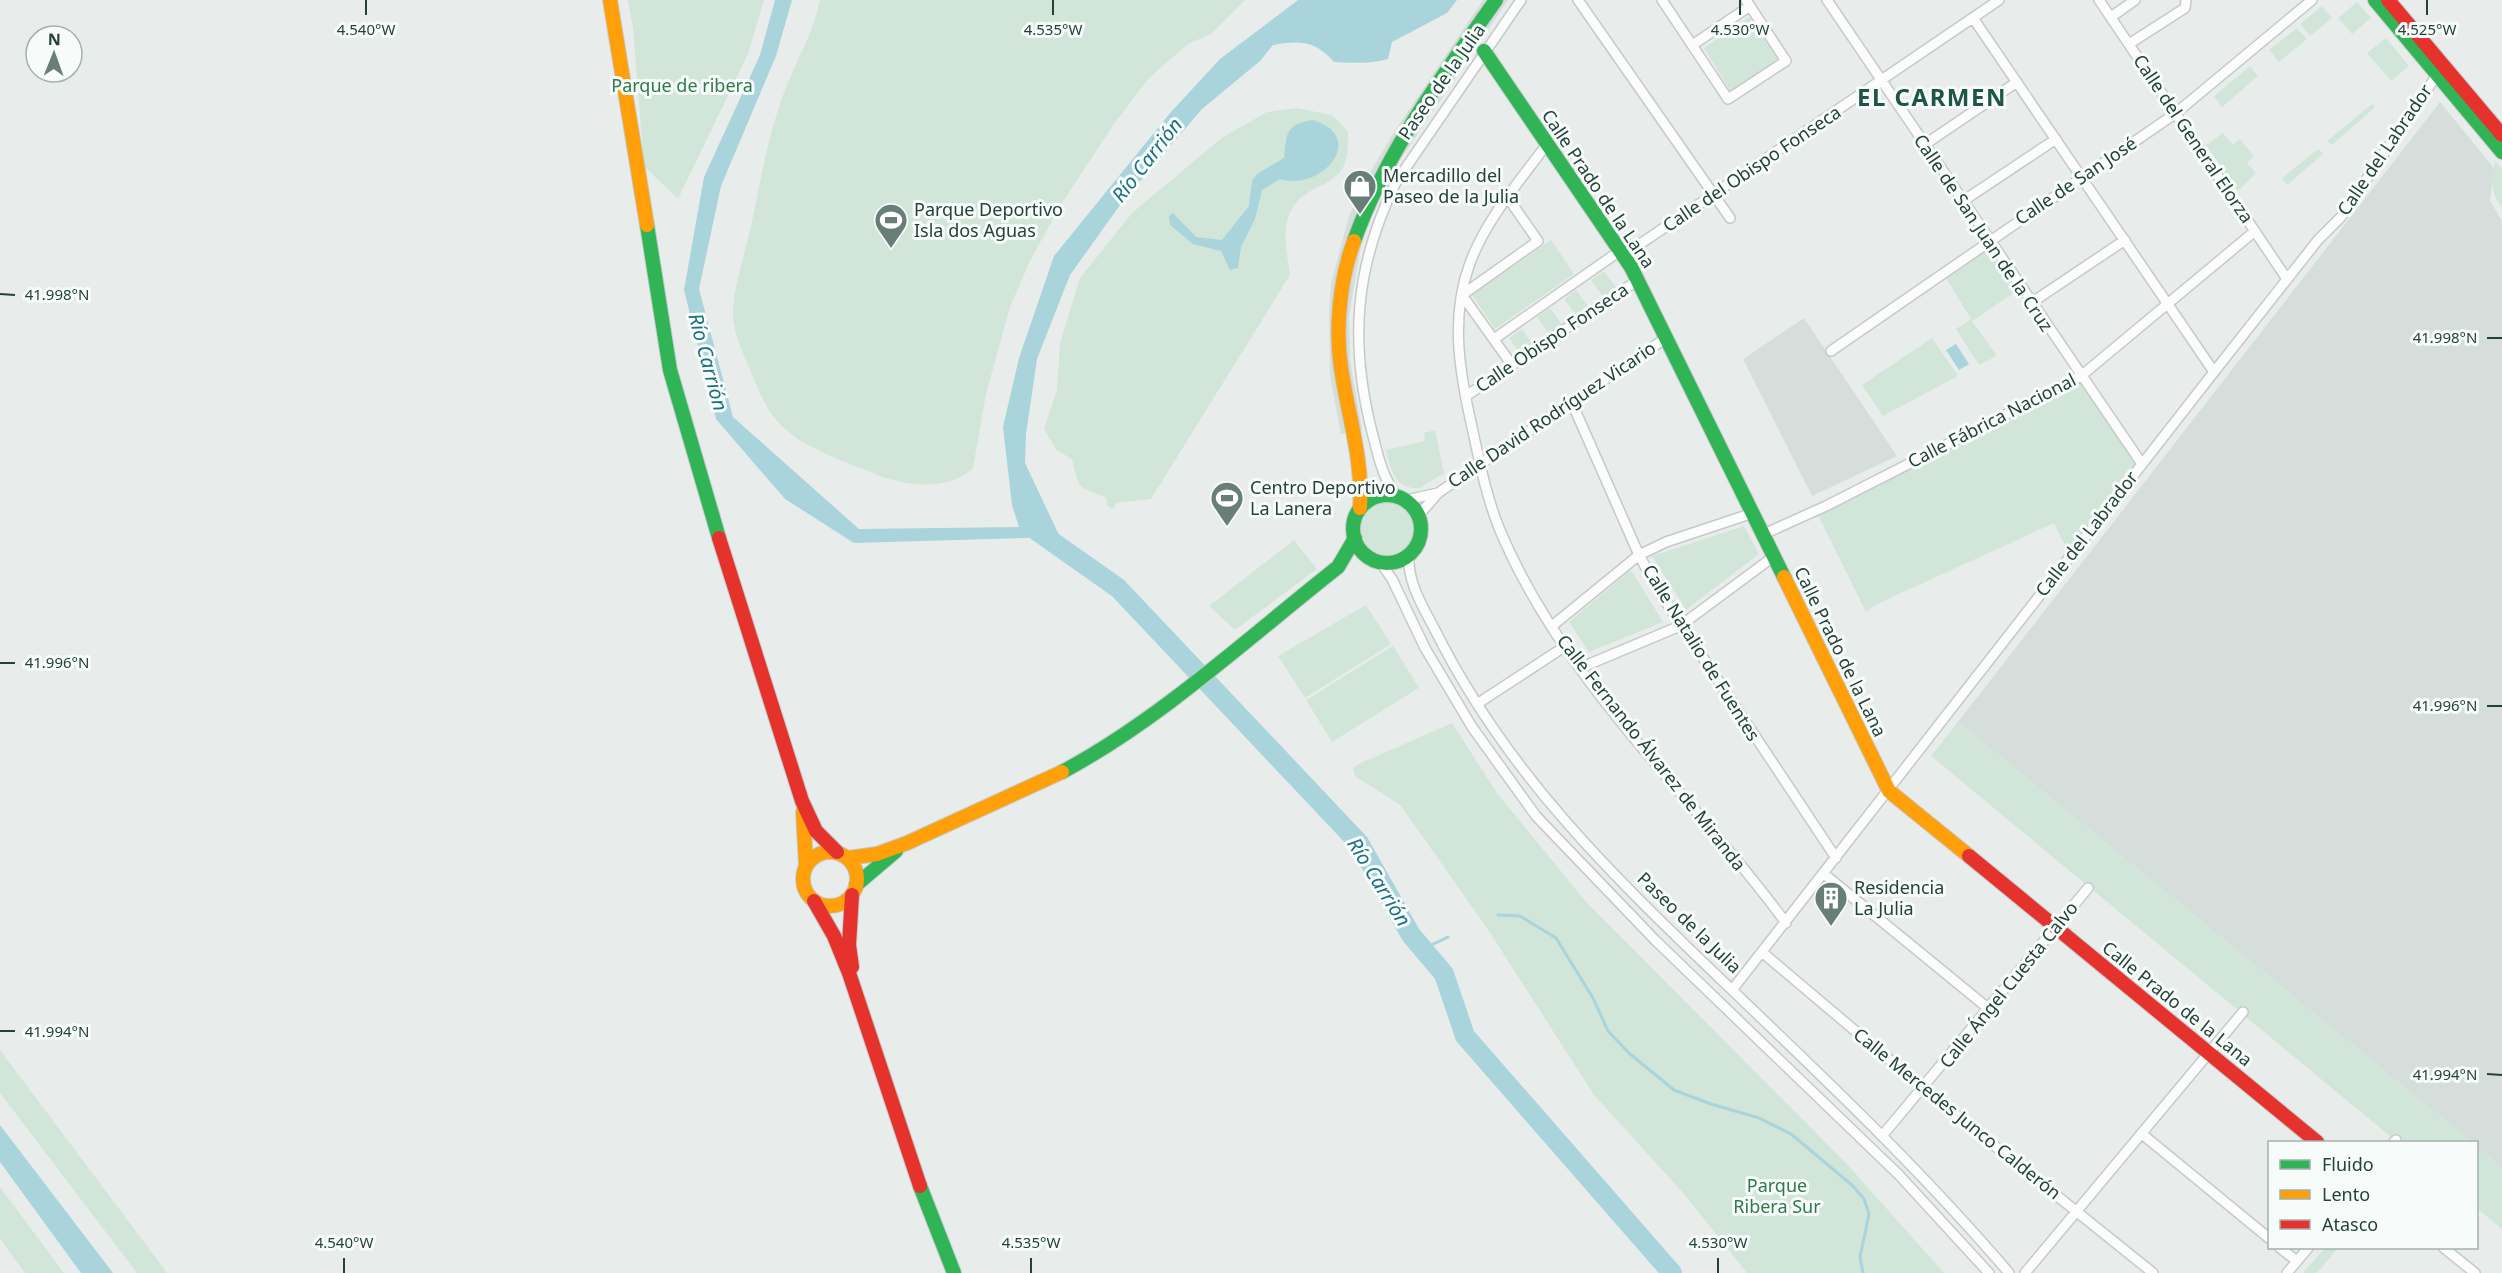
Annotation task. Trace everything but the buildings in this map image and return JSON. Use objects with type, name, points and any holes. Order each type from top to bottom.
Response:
[{"type":"street","points":[[610,0],[670,370],[692,453],[802,801],[816,831],[856,870],[849,945],[855,987]]},
{"type":"street","name":"Paseo de la Julia","points":[[1360,508],[1362,475],[1345,397],[1339,349],[1340,302],[1353,234],[1380,172],[1496,0]]},
{"type":"street","name":"Paseo de la Julia","points":[[1401,498],[1382,469],[1360,374],[1358,332],[1364,271],[1381,213],[1396,182],[1521,0]]},
{"type":"street","points":[[1578,0],[1730,218]]},
{"type":"street","points":[[1662,0],[1694,44],[1728,99],[1786,61],[1748,3],[1694,44]]},
{"type":"street","name":"Calle de San Juan de la Cruz","points":[[1827,0],[2142,464]]},
{"type":"street","name":"Calle del Obispo Fonseca","points":[[1623,253],[1713,195],[1999,0]]},
{"type":"street","name":"Calle del General Elorza","points":[[2099,0],[2287,279]]},
{"type":"street","points":[[2111,16],[2135,0]]},
{"type":"street","points":[[2129,44],[2185,8],[2186,0]]},
{"type":"street","name":"Calle de San José","points":[[1831,351],[2176,113],[2312,0]]},
{"type":"street","points":[[2375,0],[2502,152]]},
{"type":"street","points":[[2388,0],[2499,126]]},
{"type":"street","points":[[1973,18],[2214,372]]},
{"type":"street","name":"Calle Prado de la Lana","points":[[1484,51],[1623,253],[1638,280],[1889,791],[2315,1141]]},
{"type":"street","name":"Calle del Labrador","points":[[1732,990],[2287,279],[2341,217],[2437,75]]},
{"type":"street","points":[[1924,145],[2017,82]]},
{"type":"street","points":[[1963,201],[2056,139]]},
{"type":"street","name":"Calle Fernando Álvarez de Miranda","points":[[1546,144],[1508,198],[1469,265],[1458,316],[1466,396],[1480,464],[1499,526],[1524,579],[1564,646],[1786,923]]},
{"type":"street","points":[[1508,198],[1538,241],[1462,295],[1512,365]]},
{"type":"street","name":"Calle Fábrica Nacional","points":[[1764,534],[1826,506],[2081,376],[2255,231]]},
{"type":"street","points":[[2031,303],[2125,240]]},
{"type":"street","name":"Calle Obispo Fonseca","points":[[1494,339],[1623,253]]},
{"type":"street","name":"Calle Obispo Fonseca","points":[[1466,396],[1638,280]]},
{"type":"street","name":"Calle David Rodríguez Vicario","points":[[1419,515],[1438,493],[1666,338]]},
{"type":"street","name":"Calle Natalio de Fuentes","points":[[1572,403],[1639,555],[1680,626],[1836,858]]},
{"type":"street","name":"Paseo de la Julia","points":[[1362,475],[1378,496]]},
{"type":"street","name":"Calle David Rodríguez Vicario","points":[[1401,498],[1438,493]]},
{"type":"street","points":[[1338,567],[1354,538],[1355,519],[1360,508],[1370,499],[1378,496],[1401,498],[1419,515],[1420,537],[1409,555],[1396,562],[1380,562],[1366,556],[1354,538]]},
{"type":"street","points":[[1552,626],[1639,555],[1666,542],[1753,513]]},
{"type":"street","name":"Paseo de la Julia","points":[[1409,555],[1409,573],[1415,589],[1477,704],[1509,753],[1553,810],[1621,882],[1958,1213],[2009,1273]]},
{"type":"street","points":[[806,865],[819,853],[877,854],[1058,776],[1106,749],[1144,721],[1338,567],[1366,556]]},
{"type":"street","points":[[1580,668],[1680,626],[1773,557]]},
{"type":"street","name":"Paseo de la Julia","points":[[1380,562],[1392,579],[1425,648],[1472,727],[1536,816],[1655,940],[1899,1175],[1989,1273]]},
{"type":"street","points":[[1477,704],[1564,646]]},
{"type":"street","points":[[802,801],[806,865],[804,886],[829,924],[855,987],[929,1217],[954,1273]]},
{"type":"street","points":[[814,901],[822,905],[838,905],[907,843]]},
{"type":"street","points":[[1824,874],[1989,1009]]},
{"type":"street","name":"Calle Ángel Cuesta Calvo","points":[[1882,1136],[1924,1089],[2088,888]]},
{"type":"street","name":"Calle Mercedes Junco Calderón","points":[[1763,953],[1924,1089],[2153,1273]]},
{"type":"street","points":[[2025,1273],[2243,1012]]},
{"type":"street","points":[[2142,1134],[2268,1237]]},
{"type":"street","points":[[2281,1249],[2297,1261]]},
{"type":"street","points":[[2287,1273],[2307,1249]]},
{"type":"street","points":[[2445,1249],[2475,1273]]},
{"type":"shaded area","name":"Mercadillo del Paseo de la Julia","points":[[1483,0],[1508,0],[1392,172],[1373,211],[1361,246],[1349,316],[1350,360],[1362,429],[1341,434],[1330,376],[1329,313],[1331,284],[1348,219],[1361,188],[1394,132]]},
{"type":"shaded area","points":[[2440,102],[2494,168],[2490,201],[2502,221],[2502,1168],[2478,1148],[2478,1141],[2470,1141],[1958,722]]},
{"type":"shaded area","points":[[1804,318],[1897,456],[1812,496],[1743,359]]},
{"type":"green space","name":"Parque de ribera","points":[[628,0],[764,0],[748,54],[678,199],[644,166],[633,28]]},
{"type":"green space","name":"Parque Deportivo Isla dos Aguas","points":[[820,0],[1245,0],[1211,34],[1188,44],[1148,79],[1114,124],[1060,206],[1030,261],[1010,307],[986,394],[973,468],[952,481],[939,484],[899,482],[820,451],[794,436],[773,416],[766,404],[743,354],[736,332],[733,310],[736,289],[770,137],[787,85],[810,32]]},
{"type":"green space","points":[[2357,2],[2371,18],[2352,34],[2338,18]]},
{"type":"green space","points":[[2322,6],[2332,18],[2310,36],[2300,24]]},
{"type":"green space","points":[[1749,17],[1778,60],[1731,92],[1704,48]]},
{"type":"green space","points":[[2297,28],[2307,39],[2279,62],[2269,50]]},
{"type":"green space","points":[[2386,38],[2409,66],[2391,81],[2367,53]]},
{"type":"green space","points":[[2250,66],[2258,76],[2222,107],[2214,96]]},
{"type":"green space","points":[[2372,104],[2375,107],[2332,145],[2327,141]]},
{"type":"green space","points":[[1296,108],[1332,115],[1348,131],[1347,152],[1343,168],[1327,183],[1305,194],[1293,208],[1286,225],[1290,275],[1151,499],[1116,503],[1113,509],[1107,506],[1106,498],[1085,489],[1079,483],[1072,459],[1056,450],[1044,429],[1057,390],[1060,343],[1080,278],[1132,213],[1223,137],[1267,112]]},
{"type":"green space","points":[[2223,133],[2233,145],[2240,139],[2254,156],[2247,163],[2256,173],[2238,191],[2206,145]]},
{"type":"green space","points":[[2318,149],[2323,154],[2287,185],[2282,178]]},
{"type":"green space","points":[[2495,161],[2502,169],[2502,207],[2493,191]]},
{"type":"green space","points":[[1551,240],[1574,274],[1495,329],[1472,295]]},
{"type":"green space","points":[[1989,241],[2021,288],[1972,321],[1997,356],[1979,365],[1956,329],[1971,319],[1943,273]]},
{"type":"green space","points":[[1604,271],[1616,287],[1603,296],[1591,280]]},
{"type":"green space","points":[[1576,290],[1588,306],[1576,315],[1564,299]]},
{"type":"green space","points":[[1550,308],[1562,325],[1549,334],[1537,317]]},
{"type":"green space","points":[[1522,329],[1534,346],[1521,355],[1509,338]]},
{"type":"green space","points":[[1932,338],[1958,376],[1883,416],[1862,385]]},
{"type":"green space","points":[[2081,376],[2142,464],[2074,552],[2066,548],[2054,523],[1875,605],[1866,612],[1816,511]]},
{"type":"green space","points":[[1435,430],[1444,473],[1420,488],[1405,486],[1392,471],[1386,450],[1425,441],[1424,433]]},
{"type":"green space","points":[[1387,495],[1400,498],[1411,505],[1418,516],[1421,529],[1418,542],[1411,553],[1400,560],[1387,563],[1374,560],[1363,553],[1356,542],[1353,529],[1356,516],[1363,505],[1374,498]]},
{"type":"green space","points":[[1744,526],[1759,554],[1686,610],[1652,556]]},
{"type":"green space","points":[[1294,540],[1317,569],[1235,630],[1209,606]]},
{"type":"green space","points":[[1631,570],[1663,622],[1589,652],[1569,622]]},
{"type":"green space","points":[[1366,605],[1391,644],[1305,698],[1278,656]]},
{"type":"green space","points":[[1393,646],[1419,688],[1332,742],[1306,700]]},
{"type":"green space","points":[[1958,722],[2470,1141],[2396,1141],[1931,756]]},
{"type":"green space","name":"Parque Ribera Sur","points":[[1452,723],[1497,793],[1587,903],[1847,1164],[1944,1273],[1747,1273],[1684,1194],[1594,1095],[1485,925],[1400,805],[1355,776],[1353,768],[1361,763]]},
{"type":"green space","points":[[0,1050],[167,1273],[137,1273],[0,1093]]},
{"type":"green space","points":[[2478,1148],[2502,1168],[2502,1229],[2478,1209]]},
{"type":"green space","points":[[0,1187],[64,1273],[25,1273],[0,1239]]},
{"type":"green space","points":[[2324,1249],[2337,1249],[2317,1273],[2303,1273]]},
{"type":"water","points":[[775,0],[792,0],[776,56],[721,186],[699,289],[733,417],[859,529],[1019,527],[1012,505],[1003,427],[1019,358],[1054,256],[1171,112],[1220,59],[1298,0],[1457,0],[1447,13],[1392,42],[1388,59],[1382,61],[1334,62],[1321,50],[1307,44],[1273,45],[1260,61],[1202,109],[1123,201],[1070,275],[1037,359],[1026,434],[1025,463],[1060,537],[854,543],[785,499],[716,419],[684,290],[704,177],[760,55]]},
{"type":"water","points":[[1312,120],[1329,128],[1337,138],[1338,149],[1333,160],[1324,170],[1311,178],[1296,181],[1280,179],[1262,190],[1255,219],[1241,247],[1238,268],[1230,270],[1221,251],[1193,244],[1170,225],[1169,216],[1173,213],[1196,237],[1222,240],[1249,206],[1252,181],[1257,174],[1284,158],[1287,136],[1292,128]]},
{"type":"water","points":[[1956,344],[1969,364],[1959,370],[1946,350]]},
{"type":"water","points":[[0,1125],[113,1273],[81,1273],[0,1162]]},
{"type":"waterway","name":"Río Carrión","points":[[1032,518],[1037,531],[1118,588],[1359,843],[1411,935],[1444,974],[1465,1036],[1672,1273]]},
{"type":"waterway","points":[[1498,915],[1520,916],[1556,938],[1593,998],[1608,1031],[1629,1053],[1674,1090],[1759,1118],[1791,1134],[1853,1186],[1864,1199],[1869,1214],[1860,1257],[1863,1273]]},
{"type":"waterway","points":[[1423,949],[1448,937]]},
{"type":"traffic: fast","points":[[1354,241],[1367,208],[1399,145],[1436,86],[1496,0]]},
{"type":"traffic: fast","points":[[2375,0],[2502,152]]},
{"type":"traffic: fast","points":[[1484,51],[1631,267],[1784,577]]},
{"type":"traffic: fast","points":[[647,225],[670,370],[719,538]]},
{"type":"traffic: fast","points":[[1387,495],[1400,498],[1411,505],[1418,516],[1421,529],[1418,542],[1411,553],[1400,560],[1387,563],[1374,560],[1363,553],[1356,542],[1353,529],[1356,516],[1363,505],[1374,498],[1387,495]]},
{"type":"traffic: fast","points":[[1062,772],[1099,751],[1204,676],[1338,567],[1355,538]]},
{"type":"traffic: fast","points":[[856,885],[896,851]]},
{"type":"traffic: fast","points":[[920,1186],[954,1273]]},
{"type":"traffic: slow","points":[[610,0],[647,225]]},
{"type":"traffic: slow","points":[[1354,241],[1342,287],[1339,353],[1357,455],[1360,508]]},
{"type":"traffic: slow","points":[[1784,577],[1889,791],[1969,856]]},
{"type":"traffic: slow","points":[[848,858],[877,854],[907,843],[1062,772]]},
{"type":"traffic: slow","points":[[803,812],[806,865]]},
{"type":"traffic: slow","points":[[825,852],[835,852],[845,856],[853,864],[857,879],[853,894],[845,902],[835,906],[825,906],[815,902],[807,894],[803,884],[803,874],[807,864],[815,856],[825,852]]},
{"type":"traffic: jam","points":[[2388,0],[2502,135]]},
{"type":"traffic: jam","points":[[719,538],[802,801],[816,831],[837,852]]},
{"type":"traffic: jam","points":[[1969,856],[2316,1141]]},
{"type":"traffic: jam","points":[[852,895],[849,945],[852,967]]},
{"type":"traffic: jam","points":[[814,901],[834,936],[849,973],[920,1186]]},
{"type":"place","name":"Mercadillo del Paseo de la Julia","points":[[1360,215]]},
{"type":"place","name":"Parque Deportivo Isla dos Aguas","points":[[891,249]]},
{"type":"place","name":"Centro Deportivo La Lanera","points":[[1227,527]]},
{"type":"place","name":"Residencia La Julia","points":[[1831,927]]},
{"type":"district","name":"EL CARMEN","points":[[1932,98]]}]
